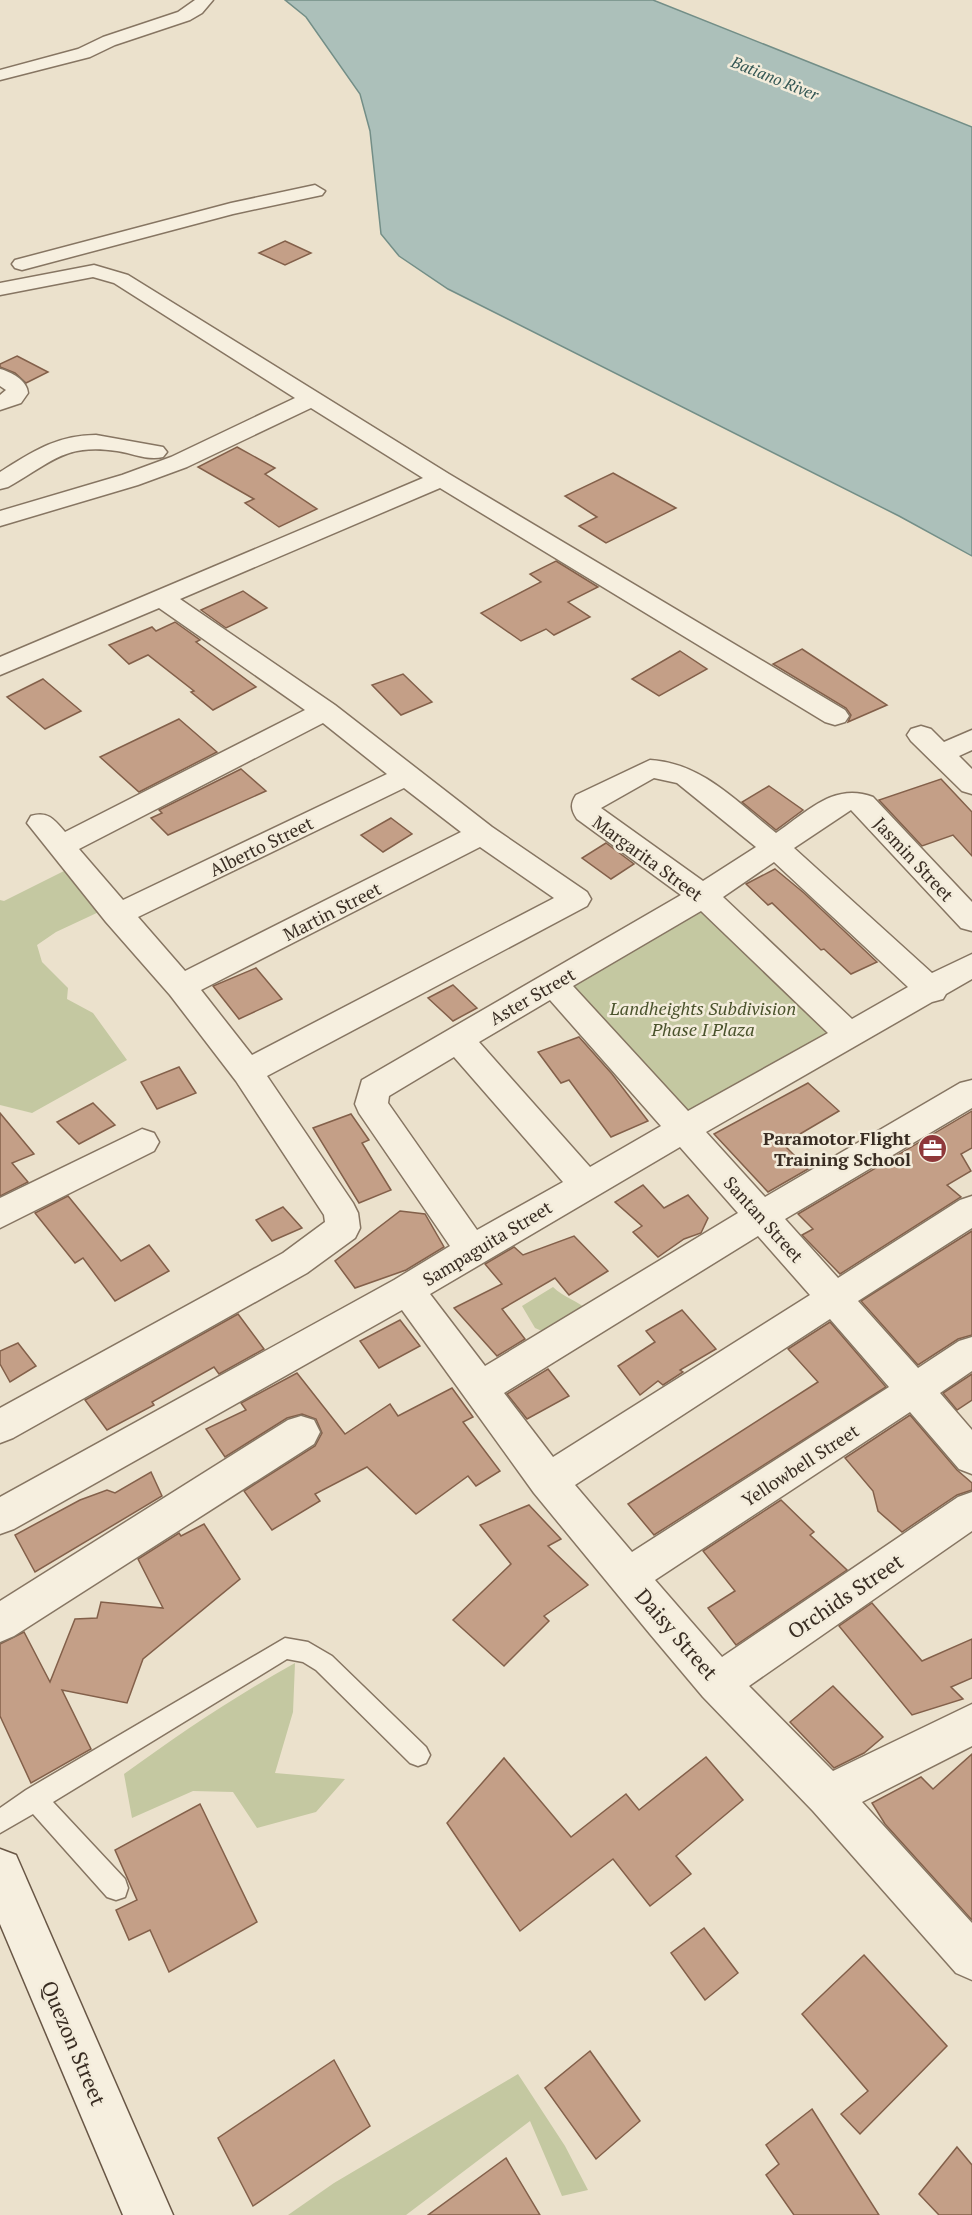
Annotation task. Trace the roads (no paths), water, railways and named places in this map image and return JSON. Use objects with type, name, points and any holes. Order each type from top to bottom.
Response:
[{"type":"street","points":[[0,75],[84,53],[118,38],[184,16],[206,0]]},
{"type":"street","points":[[0,270],[231,209],[315,192]]},
{"type":"street","points":[[0,289],[85,272],[106,274],[122,279],[441,479],[835,716]]},
{"type":"street","points":[[0,376],[17,388],[17,393],[13,398],[0,403]]},
{"type":"street","points":[[0,519],[130,480],[178,462],[311,399]]},
{"type":"street","points":[[0,482],[61,446],[94,442],[131,445],[155,452]]},
{"type":"street","points":[[0,667],[159,597],[441,479]]},
{"type":"street","points":[[159,597],[325,711],[405,776],[482,834],[576,899],[247,1072]]},
{"type":"street","points":[[0,1427],[295,1263],[343,1228],[341,1213],[247,1072],[181,987],[117,915],[51,835],[325,711]]},
{"type":"street","points":[[972,739],[931,745],[972,785]]},
{"type":"street","name":"Margarita Street","points":[[851,1036],[703,896],[586,813],[586,802],[650,769],[670,771],[687,777],[775,847],[932,991]]},
{"type":"street","name":"Alberto Street","points":[[117,915],[405,776]]},
{"type":"street","name":"Aster Street","points":[[472,1250],[371,1104],[374,1089],[703,896],[843,802],[853,800]]},
{"type":"street","name":"Jasmin Street","points":[[853,800],[863,804],[972,921]]},
{"type":"street","name":"Martin Street","points":[[181,987],[482,834]]},
{"type":"street","name":"Sampaguita Street","points":[[0,1517],[407,1290],[586,1185],[686,1131],[932,991],[972,965]]},
{"type":"street","name":"Santan Street","points":[[553,984],[760,1217],[834,1296],[972,1457]]},
{"type":"street","points":[[458,1040],[586,1185]]},
{"type":"street","points":[[479,1389],[760,1217],[972,1092]]},
{"type":"street","points":[[0,1214],[142,1142]]},
{"type":"street","points":[[549,1481],[834,1296],[972,1210]]},
{"type":"street","name":"Daisy Street","points":[[407,1290],[549,1481],[627,1577],[718,1683],[828,1796],[972,1957]]},
{"type":"street","name":"Yellowbell Street","points":[[627,1577],[972,1352]]},
{"type":"street","points":[[0,1623],[301,1432]]},
{"type":"street","name":"Orchids Street","points":[[718,1683],[972,1509]]},
{"type":"street","points":[[828,1796],[972,1724]]},
{"type":"street","name":"Quezon Street","points":[[0,1871],[148,2215]]},
{"type":"lane","points":[[0,1821],[34,1798],[285,1648],[308,1652],[324,1663],[418,1755]]},
{"type":"lane","points":[[34,1798],[116,1888]]},
{"type":"water","name":"Batiano River","points":[[285,0],[653,0],[972,127],[972,556],[899,516],[448,289],[399,256],[381,234],[370,131],[360,94],[306,17]]},
{"type":"place","name":"Paramotor Flight Training School","points":[[932,1148]]},
{"type":"park label","name":"Landheights Subdivision Phase I Plaza","points":[[703,1018]]}]
